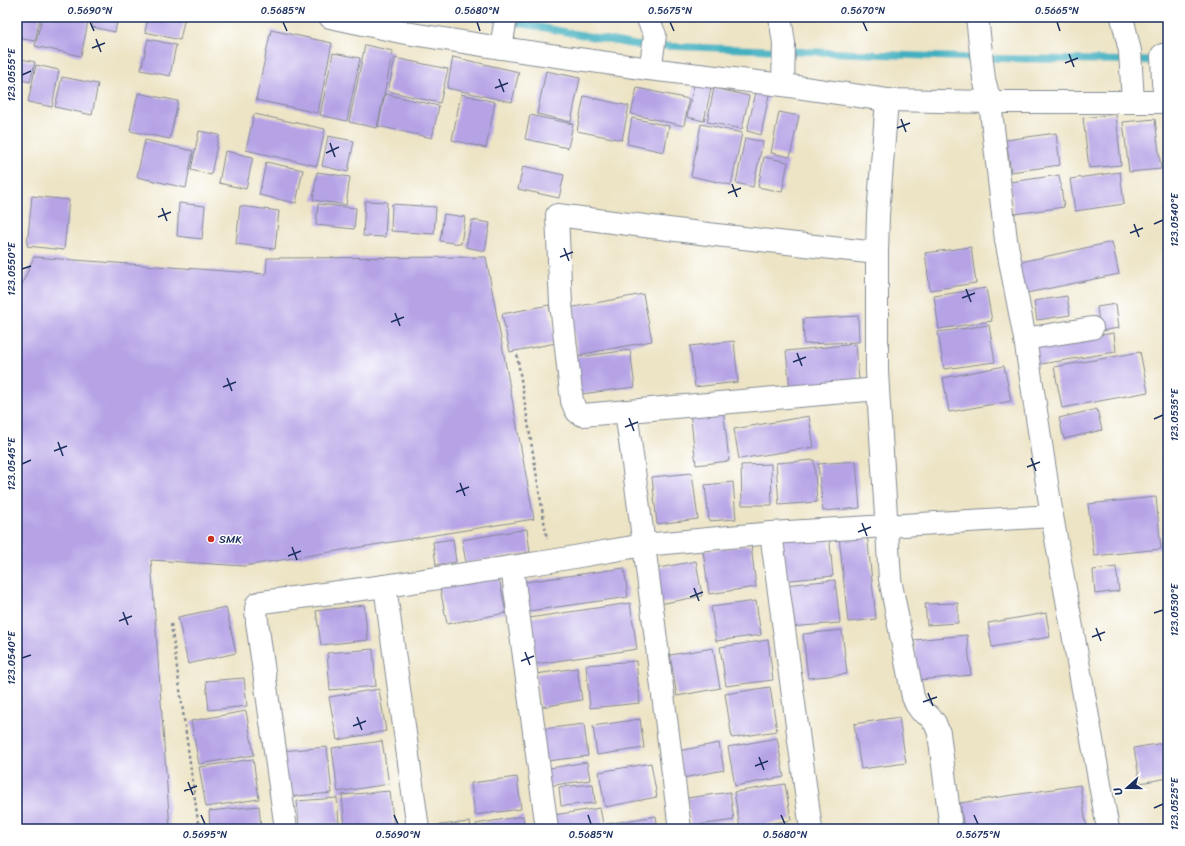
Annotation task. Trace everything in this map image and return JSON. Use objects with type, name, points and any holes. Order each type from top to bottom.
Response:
[{"type":"street","points":[[330,17],[407,25],[504,32],[651,63],[783,80],[887,100],[990,102],[1132,93],[1165,96],[1165,55]]},
{"type":"street","points":[[780,17],[784,43],[783,80]]},
{"type":"street","points":[[977,17],[980,53],[984,79],[990,102],[1006,240],[1025,339],[1052,516],[1108,829]]},
{"type":"street","points":[[1122,17],[1130,51],[1132,93]]},
{"type":"street","points":[[651,26],[651,63]]},
{"type":"street","points":[[887,100],[878,215],[877,253],[878,389],[890,579],[913,697],[921,712],[935,723],[940,733],[951,829]]},
{"type":"street","points":[[877,253],[556,215],[561,304],[572,401],[578,414],[583,415],[626,412],[878,389]]},
{"type":"street","points":[[1025,339],[1092,328]]},
{"type":"street","points":[[626,412],[680,829]]},
{"type":"street","points":[[286,829],[257,622],[257,604],[266,601],[385,586],[512,567],[644,545],[770,533],[1052,516]]},
{"type":"street","points":[[770,533],[811,829]]},
{"type":"street","points":[[512,567],[547,829]]},
{"type":"street","points":[[385,586],[418,829]]},
{"type":"path","points":[[517,355],[551,561]]},
{"type":"path","points":[[171,624],[199,829]]},
{"type":"building","points":[[17,17],[40,17],[35,41],[17,38]]},
{"type":"building","points":[[42,17],[89,17],[81,56],[35,46]]},
{"type":"building","points":[[94,17],[118,17],[115,32],[92,27]]},
{"type":"building","points":[[148,17],[185,17],[180,40],[145,32]]},
{"type":"building","points":[[1134,17],[1151,17],[1151,18],[1135,20]]},
{"type":"building","points":[[271,30],[332,43],[318,113],[256,100]]},
{"type":"building","points":[[148,39],[176,45],[170,76],[141,70]]},
{"type":"building","points":[[365,45],[393,51],[377,128],[349,122]]},
{"type":"building","points":[[333,53],[360,58],[347,121],[320,115]]},
{"type":"building","points":[[453,57],[519,72],[512,102],[447,88]]},
{"type":"building","points":[[17,58],[35,62],[30,82],[17,79]]},
{"type":"building","points":[[395,58],[448,69],[440,103],[388,91]]},
{"type":"building","points":[[36,65],[59,70],[52,107],[28,102]]},
{"type":"building","points":[[546,71],[580,78],[571,122],[537,114]]},
{"type":"building","points":[[62,77],[98,84],[92,115],[55,107]]},
{"type":"building","points":[[695,80],[712,84],[704,121],[687,117]]},
{"type":"building","points":[[637,88],[689,99],[684,126],[631,114]]},
{"type":"building","points":[[714,88],[749,96],[742,129],[707,122]]},
{"type":"building","points":[[756,92],[769,95],[761,135],[747,131]]},
{"type":"building","points":[[138,93],[178,101],[170,139],[130,131]]},
{"type":"building","points":[[385,94],[439,106],[432,138],[378,126]]},
{"type":"building","points":[[461,94],[495,102],[486,148],[452,140]]},
{"type":"building","points":[[584,96],[629,106],[622,140],[577,131]]},
{"type":"building","points":[[779,112],[799,116],[790,157],[771,153]]},
{"type":"building","points":[[254,114],[325,129],[317,166],[246,150]]},
{"type":"building","points":[[1116,114],[1121,165],[1089,168],[1083,118]]},
{"type":"building","points":[[530,115],[573,124],[568,148],[525,139]]},
{"type":"building","points":[[632,118],[669,126],[664,152],[627,144]]},
{"type":"building","points":[[1155,119],[1161,169],[1129,172],[1123,122]]},
{"type":"building","points":[[701,124],[742,133],[731,185],[691,176]]},
{"type":"building","points":[[199,131],[219,135],[211,175],[191,170]]},
{"type":"building","points":[[1056,133],[1060,165],[1011,172],[1006,140]]},
{"type":"building","points":[[328,136],[354,141],[348,172],[322,166]]},
{"type":"building","points":[[745,138],[763,142],[753,187],[736,183]]},
{"type":"building","points":[[145,140],[193,151],[186,188],[137,177]]},
{"type":"building","points":[[225,151],[253,157],[246,189],[219,183]]},
{"type":"building","points":[[764,157],[788,162],[782,192],[758,187]]},
{"type":"building","points":[[266,162],[303,170],[296,203],[259,195]]},
{"type":"building","points":[[523,166],[564,175],[559,198],[518,189]]},
{"type":"building","points":[[317,172],[350,177],[346,205],[313,200]]},
{"type":"building","points":[[1120,172],[1124,204],[1075,211],[1070,179]]},
{"type":"building","points":[[1059,175],[1064,207],[1014,214],[1010,182]]},
{"type":"building","points":[[32,196],[69,200],[64,250],[27,246]]},
{"type":"building","points":[[365,201],[387,202],[385,237],[363,236]]},
{"type":"building","points":[[179,203],[205,206],[202,239],[177,236]]},
{"type":"building","points":[[318,204],[356,208],[354,229],[316,225]]},
{"type":"building","points":[[392,204],[436,207],[434,234],[391,231]]},
{"type":"building","points":[[240,206],[279,211],[275,249],[236,244]]},
{"type":"building","points":[[444,214],[465,217],[461,244],[440,241]]},
{"type":"building","points":[[472,220],[490,223],[485,251],[466,247]]},
{"type":"building","points":[[1112,242],[1119,274],[1022,294],[1016,263]]},
{"type":"building","points":[[971,247],[976,283],[930,290],[925,253]]},
{"type":"building","name":"SMK","points":[[34,257],[266,274],[267,258],[486,257],[534,519],[244,566],[151,560],[170,829],[17,829],[17,295]]},
{"type":"building","points":[[986,288],[992,321],[939,329],[934,296]]},
{"type":"building","points":[[643,294],[652,341],[578,355],[569,308]]},
{"type":"building","points":[[1067,296],[1070,315],[1037,320],[1034,301]]},
{"type":"building","points":[[1116,304],[1119,328],[1100,331],[1097,307]]},
{"type":"building","points":[[549,305],[556,343],[510,352],[502,314]]},
{"type":"building","points":[[858,316],[859,342],[804,344],[803,319]]},
{"type":"building","points":[[989,325],[995,362],[944,369],[938,332]]},
{"type":"building","points":[[1114,333],[1116,352],[1035,365],[1032,345]]},
{"type":"building","points":[[734,341],[738,382],[695,387],[690,346]]},
{"type":"building","points":[[856,344],[859,381],[790,388],[786,351]]},
{"type":"building","points":[[630,350],[635,387],[574,395],[570,358]]},
{"type":"building","points":[[1140,352],[1148,392],[1062,408],[1054,367]]},
{"type":"building","points":[[1004,366],[1011,401],[949,412],[943,378]]},
{"type":"building","points":[[723,407],[729,461],[696,465],[690,411]]},
{"type":"building","points":[[1097,409],[1102,430],[1064,439],[1059,418]]},
{"type":"building","points":[[809,416],[814,447],[739,459],[734,429]]},
{"type":"building","points":[[814,460],[817,502],[779,505],[776,463]]},
{"type":"building","points":[[856,461],[860,508],[823,511],[818,464]]},
{"type":"building","points":[[771,464],[772,505],[742,505],[741,465]]},
{"type":"building","points":[[692,473],[698,519],[657,524],[652,477]]},
{"type":"building","points":[[733,482],[736,519],[709,521],[705,485]]},
{"type":"building","points":[[1156,497],[1161,549],[1094,556],[1088,504]]},
{"type":"building","points":[[527,529],[530,552],[466,563],[462,540]]},
{"type":"building","points":[[829,533],[833,576],[780,581],[776,538]]},
{"type":"building","points":[[867,534],[876,619],[848,622],[839,537]]},
{"type":"building","points":[[453,539],[456,562],[436,565],[433,542]]},
{"type":"building","points":[[751,545],[756,587],[709,594],[703,551]]},
{"type":"building","points":[[696,561],[702,596],[654,605],[648,570]]},
{"type":"building","points":[[1116,567],[1119,591],[1095,594],[1093,570]]},
{"type":"building","points":[[624,568],[628,597],[522,612],[518,583]]},
{"type":"building","points":[[498,572],[506,613],[447,624],[439,583]]},
{"type":"building","points":[[835,580],[840,623],[789,627],[784,585]]},
{"type":"building","points":[[756,601],[761,635],[716,641],[711,607]]},
{"type":"building","points":[[630,603],[637,649],[536,664],[529,618]]},
{"type":"building","points":[[958,603],[958,623],[927,625],[925,604]]},
{"type":"building","points":[[364,605],[368,640],[321,645],[316,611]]},
{"type":"building","points":[[226,607],[236,653],[188,664],[178,617]]},
{"type":"building","points":[[1046,613],[1050,637],[992,647],[988,623]]},
{"type":"building","points":[[842,630],[847,674],[808,678],[803,634]]},
{"type":"building","points":[[967,635],[971,675],[918,680],[914,640]]},
{"type":"building","points":[[768,640],[773,680],[726,686],[720,647]]},
{"type":"building","points":[[713,648],[720,688],[677,696],[670,655]]},
{"type":"building","points":[[373,649],[376,686],[330,690],[327,653]]},
{"type":"building","points":[[636,661],[640,703],[590,708],[586,665]]},
{"type":"building","points":[[577,668],[582,700],[541,707],[536,674]]},
{"type":"building","points":[[244,678],[247,706],[209,710],[206,681]]},
{"type":"building","points":[[770,687],[777,731],[732,738],[725,694]]},
{"type":"building","points":[[379,689],[386,731],[337,740],[329,697]]},
{"type":"building","points":[[246,711],[254,755],[199,764],[191,721]]},
{"type":"building","points":[[899,717],[906,763],[861,769],[854,724]]},
{"type":"building","points":[[640,719],[644,748],[597,755],[593,726]]},
{"type":"building","points":[[584,724],[588,756],[539,762],[535,730]]},
{"type":"building","points":[[777,738],[784,777],[735,786],[728,747]]},
{"type":"building","points":[[382,741],[389,784],[338,792],[332,748]]},
{"type":"building","points":[[1168,742],[1168,778],[1140,783],[1134,748]]},
{"type":"building","points":[[719,743],[724,770],[683,778],[678,751]]},
{"type":"building","points":[[327,747],[332,793],[285,797],[281,751]]},
{"type":"building","points":[[253,759],[259,799],[206,807],[199,767]]},
{"type":"building","points":[[587,762],[590,780],[547,786],[544,769]]},
{"type":"building","points":[[651,763],[657,797],[605,807],[599,772]]},
{"type":"building","points":[[517,777],[521,809],[475,815],[471,783]]},
{"type":"building","points":[[593,784],[595,803],[561,806],[559,787]]},
{"type":"building","points":[[785,784],[791,820],[740,829],[734,792]]},
{"type":"building","points":[[1080,785],[1087,829],[964,829],[960,803]]},
{"type":"building","points":[[390,791],[394,829],[345,829],[342,795]]},
{"type":"building","points":[[730,792],[734,820],[691,826],[687,798]]},
{"type":"building","points":[[337,798],[339,823],[299,826],[297,801]]},
{"type":"building","points":[[259,806],[261,829],[210,829],[209,811]]},
{"type":"building","points":[[600,808],[604,829],[550,829],[547,816]]},
{"type":"building","points":[[523,816],[525,829],[477,829],[476,824]]},
{"type":"building","points":[[656,816],[658,829],[607,829],[606,824]]},
{"type":"building","points":[[470,822],[471,829],[430,829],[429,826]]},
{"type":"waterway","points":[[487,17],[635,45],[975,58],[1160,61]]},
{"type":"place","name":"SMK","points":[[211,539]]}]
